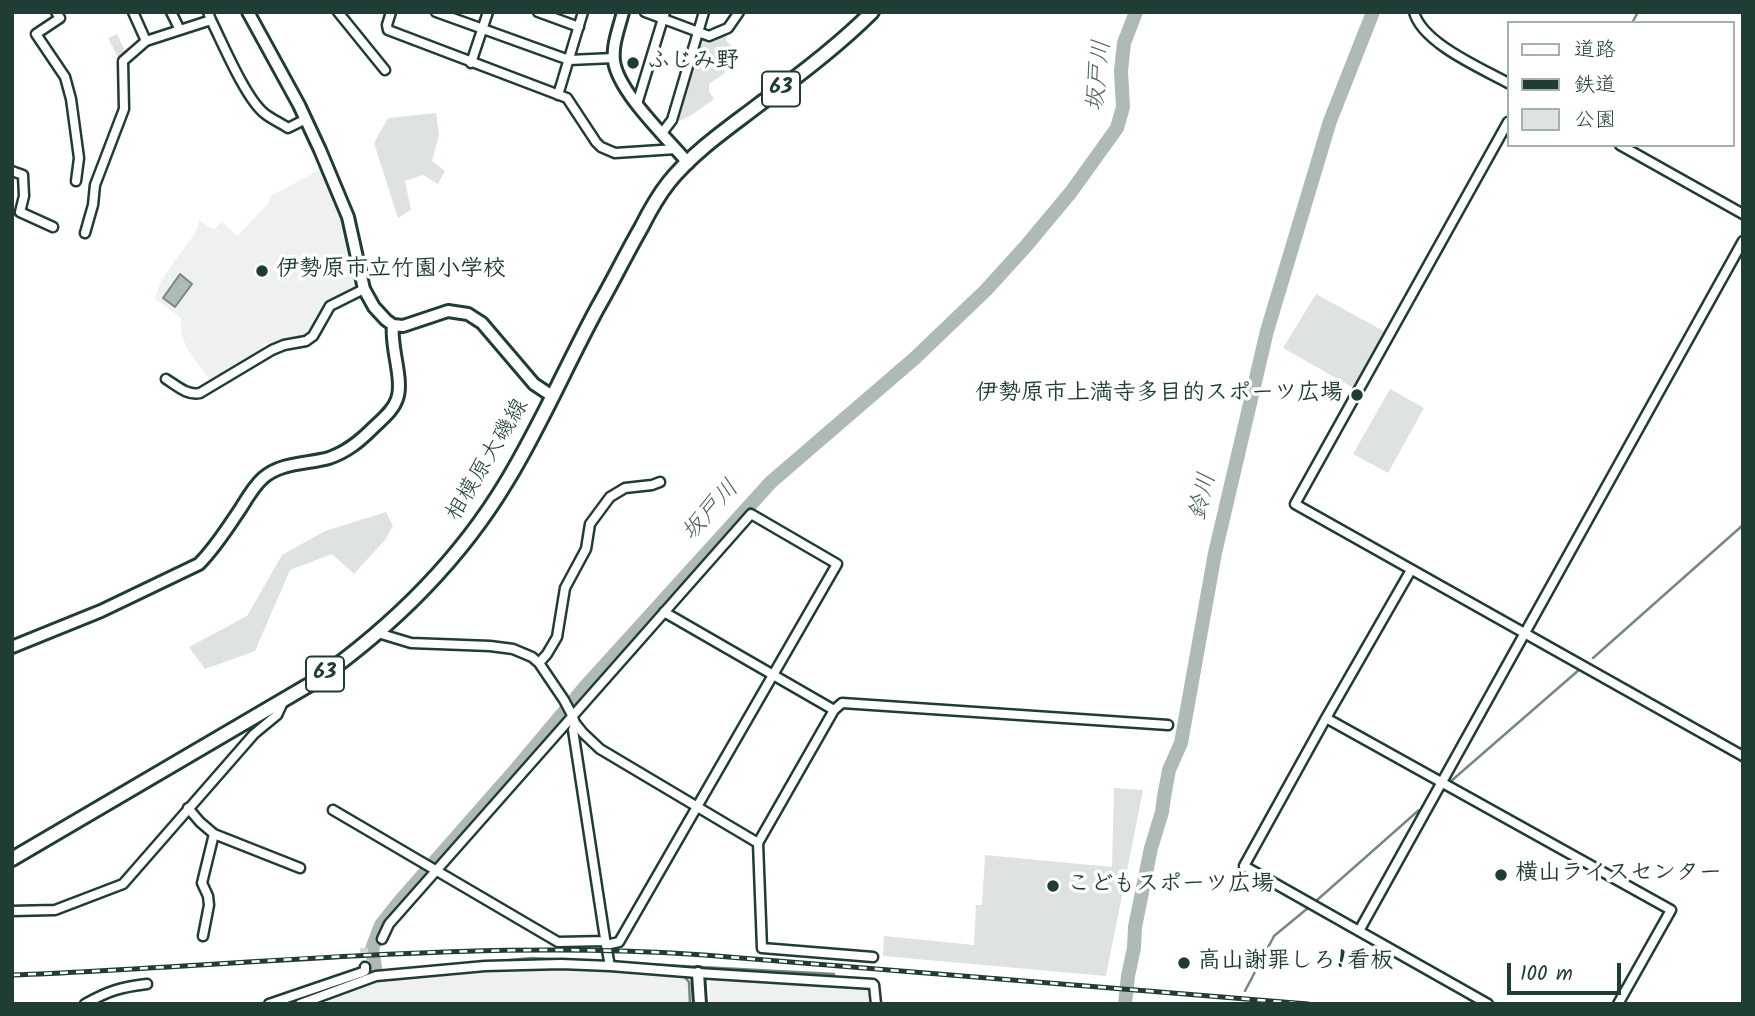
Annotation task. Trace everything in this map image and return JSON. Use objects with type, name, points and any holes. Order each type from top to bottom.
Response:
[{"type":"main road","name":"相模原大磯線","points":[[12,859],[285,699],[334,667],[397,617],[436,577],[477,526],[508,480],[582,337],[668,183],[730,126],[837,45],[872,12]]},
{"type":"street","points":[[56,12],[60,18],[36,34],[65,76],[79,158],[76,181]]},
{"type":"street","points":[[132,12],[146,41]]},
{"type":"street","points":[[171,12],[180,30]]},
{"type":"street","points":[[248,12],[306,119],[348,217],[364,289],[374,307],[393,325],[402,326],[449,311],[468,314],[488,329],[534,384],[552,396]]},
{"type":"street","points":[[338,12],[385,70]]},
{"type":"street","points":[[391,12],[388,30],[567,99],[596,142],[607,151],[615,153],[676,149]]},
{"type":"street","points":[[436,12],[569,60],[614,58]]},
{"type":"street","points":[[471,63],[488,12]]},
{"type":"street","points":[[538,12],[579,27]]},
{"type":"street","points":[[558,95],[583,12]]},
{"type":"street","points":[[623,12],[614,58],[624,88],[688,163]]},
{"type":"street","points":[[645,12],[664,15],[709,36],[728,28],[739,12]]},
{"type":"street","points":[[662,133],[672,120],[704,12]]},
{"type":"street","points":[[1414,12],[1419,26],[1434,42],[1506,82]]},
{"type":"street","points":[[637,104],[664,15]]},
{"type":"street","points":[[85,233],[93,205],[94,186],[124,109],[123,61],[146,41],[180,30],[209,16],[255,103],[288,128],[306,119]]},
{"type":"street","points":[[1506,126],[1295,504],[1743,756]]},
{"type":"street","points":[[1624,147],[1743,215]]},
{"type":"street","points":[[12,171],[23,174],[24,196],[20,212],[53,227]]},
{"type":"street","points":[[1359,931],[1743,241]]},
{"type":"street","points":[[166,379],[186,392],[200,393],[272,350],[306,341],[313,336],[330,306],[364,289]]},
{"type":"street","points":[[12,647],[101,611],[199,564],[264,477],[286,466],[345,452],[360,441],[389,412],[397,400],[399,388],[393,325]]},
{"type":"street","points":[[539,663],[548,654],[557,637],[565,588],[586,549],[590,524],[610,497],[625,488],[660,482]]},
{"type":"street","points":[[333,810],[437,869],[558,942],[619,942],[837,564],[751,514],[574,719],[437,869],[389,924],[383,939]]},
{"type":"street","points":[[1411,570],[1244,866],[1488,1004]]},
{"type":"street","points":[[664,612],[834,710]]},
{"type":"street","points":[[378,633],[411,643],[513,649],[533,657],[583,733],[600,748],[758,842]]},
{"type":"street","points":[[12,911],[55,910],[123,884],[254,734],[277,715],[285,699]]},
{"type":"street","points":[[873,957],[762,948],[758,842],[834,710],[842,703],[1168,725]]},
{"type":"street","points":[[1326,718],[1671,910],[1618,1004]]},
{"type":"street","points":[[574,719],[573,730],[610,966]]},
{"type":"street","points":[[188,808],[214,834],[300,868]]},
{"type":"street","points":[[203,936],[209,905],[202,883],[214,834]]},
{"type":"street","points":[[269,1004],[304,999],[376,976],[485,966],[561,964],[873,984],[876,1004]]},
{"type":"street","points":[[304,999],[365,971],[365,967]]},
{"type":"street","points":[[698,974],[700,1004]]},
{"type":"street","points":[[85,1004],[123,987],[147,984]]},
{"type":"shaded area","name":"伊勢原市立竹園小学校","points":[[321,169],[344,221],[357,290],[329,305],[312,332],[304,339],[265,343],[260,356],[212,383],[187,349],[181,333],[181,318],[155,299],[160,283],[196,232],[199,220],[212,229],[222,222],[237,236],[268,204],[271,196]]},
{"type":"shaded area","points":[[180,274],[192,284],[175,307],[163,298]]},
{"type":"shaded area","points":[[562,970],[685,976],[690,981],[691,1004],[307,1004],[380,979]]},
{"type":"shaded area","points":[[714,978],[870,988],[873,1004],[710,1004],[709,984]]},
{"type":"green space","points":[[117,34],[126,53],[120,61],[108,38]]},
{"type":"green space","points":[[726,34],[726,40],[739,55],[724,70],[725,73],[709,84],[709,91],[714,99],[680,121],[677,117],[701,36]]},
{"type":"green space","points":[[436,113],[439,135],[432,161],[445,171],[438,184],[423,175],[405,181],[411,210],[398,218],[374,143],[388,118]]},
{"type":"green space","points":[[1316,294],[1389,334],[1357,390],[1283,348]]},
{"type":"green space","points":[[1390,389],[1424,408],[1388,473],[1353,454]]},
{"type":"green space","points":[[386,512],[393,526],[385,540],[354,574],[332,554],[290,570],[255,651],[205,669],[189,647],[247,616],[282,555],[325,531]]},
{"type":"green space","name":"こどもスポーツ広場","points":[[1114,788],[1143,790],[1106,976],[883,956],[884,936],[974,945],[976,905],[982,905],[985,855],[1112,867]]},
{"type":"waterway","name":"坂戸川","points":[[282,1004],[376,973],[372,949],[381,925],[585,687],[771,482],[915,358],[986,290],[1026,246],[1071,192],[1117,128],[1123,107],[1121,71],[1124,43],[1136,12]]},
{"type":"waterway","name":"鈴川","points":[[1125,1004],[1135,927],[1151,848],[1162,812],[1169,770],[1181,743],[1215,553],[1267,331],[1330,121],[1373,12]]},
{"type":"waterway","points":[[1633,21],[1638,12]]},
{"type":"waterway","points":[[1593,658],[1743,525]]},
{"type":"waterway","points":[[1450,782],[1580,669]]},
{"type":"waterway","points":[[1316,901],[1419,810]]},
{"type":"waterway","points":[[1245,991],[1274,936],[1308,908]]},
{"type":"waterway","points":[[488,962],[532,958],[834,974]]},
{"type":"waterway","points":[[383,972],[467,964]]},
{"type":"waterway","points":[[683,975],[689,982],[690,1004]]},
{"type":"tunnel","points":[[364,948],[365,967]]},
{"type":"railway","points":[[12,975],[444,952],[617,951],[704,955],[1308,1004]]},
{"type":"place","name":"ふじみ野","points":[[633,63]]},
{"type":"place","name":"伊勢原市立竹園小学校","points":[[262,271]]},
{"type":"place","name":"伊勢原市上満寺多目的スポーツ広場","points":[[1357,395]]},
{"type":"place","name":"横山ライスセンター","points":[[1501,875]]},
{"type":"place","name":"こどもスポーツ広場","points":[[1053,886]]},
{"type":"place","name":"高山謝罪しろ!看板","points":[[1184,963]]}]
